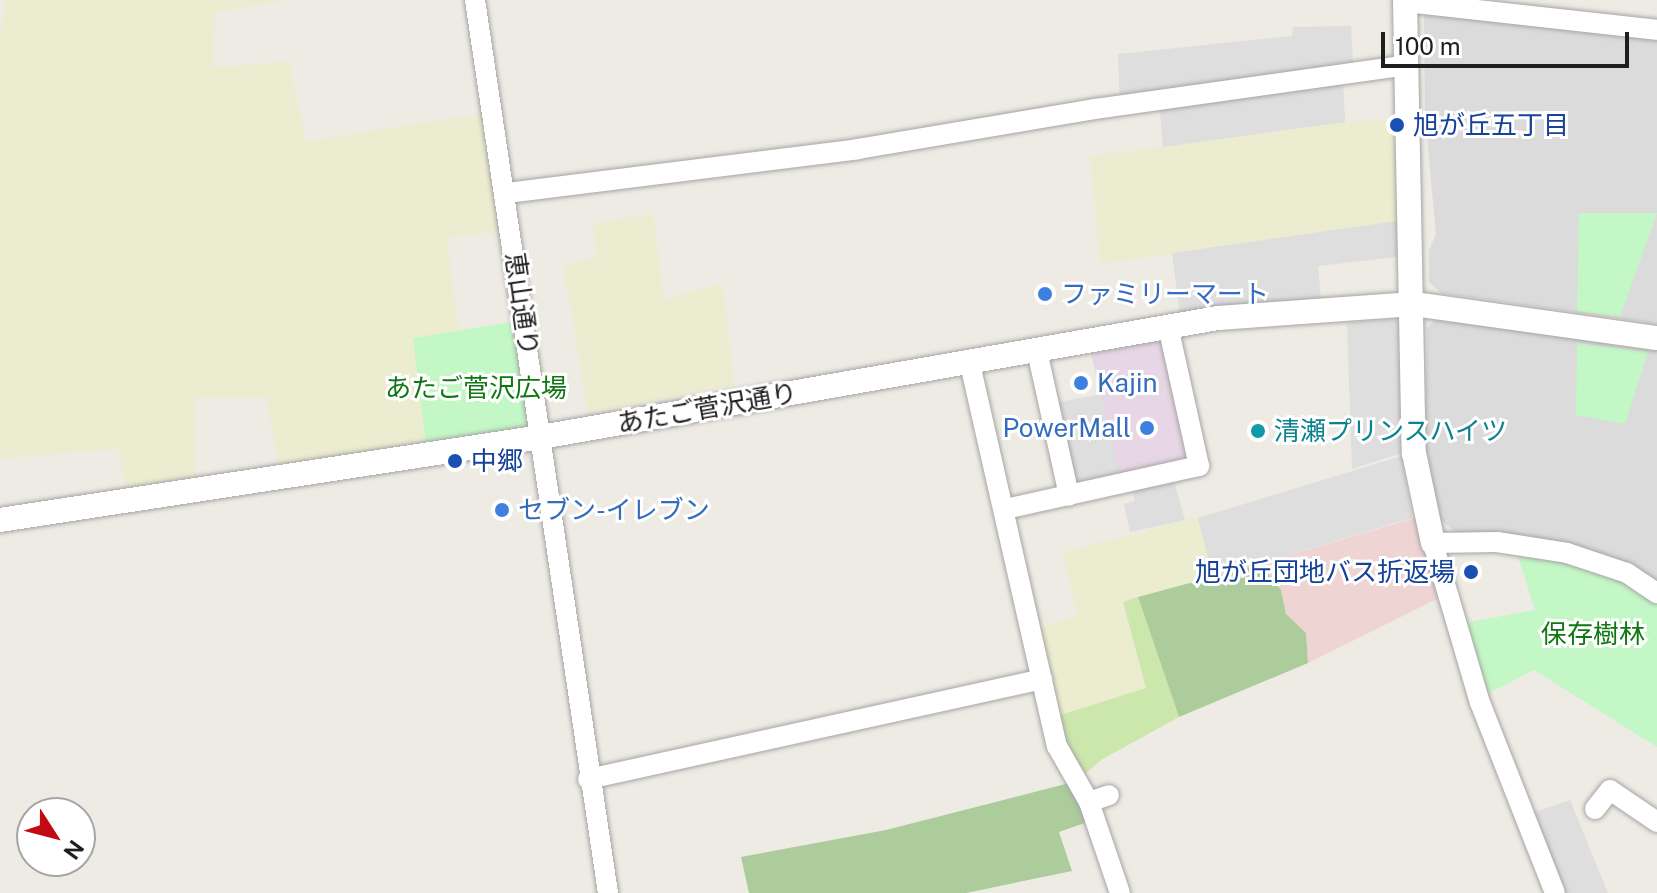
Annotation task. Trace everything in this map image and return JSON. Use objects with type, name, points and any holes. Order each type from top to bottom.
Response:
[{"type":"street","name":"恵山通り","points":[[475,0],[507,193],[588,779],[608,893]]},
{"type":"street","points":[[1555,893],[1480,703],[1433,543],[1414,453],[1414,304],[1405,1],[1657,30]]},
{"type":"street","points":[[507,193],[858,149],[1095,109],[1408,65]]},
{"type":"street","name":"あたご菅沢通り","points":[[0,520],[541,437],[970,364],[1168,326],[1414,304],[1657,338]]},
{"type":"street","points":[[1005,509],[1199,466],[1168,326]]},
{"type":"street","points":[[1037,351],[1069,495]]},
{"type":"street","points":[[970,364],[1057,746],[1099,798],[1120,893]]},
{"type":"street","points":[[1433,543],[1497,542],[1567,553],[1627,573],[1657,593]]},
{"type":"street","points":[[588,779],[1042,679]]},
{"type":"street","points":[[1595,809],[1610,790],[1657,822]]},
{"type":"shaded area","points":[[1428,10],[1657,38],[1657,324],[1441,293],[1429,282],[1429,250],[1436,234],[1425,117],[1424,15]]},
{"type":"shaded area","points":[[1351,26],[1354,75],[1343,77],[1345,122],[1163,147],[1159,101],[1120,105],[1118,54],[1292,36],[1293,27]]},
{"type":"shaded area","points":[[1412,219],[1413,255],[1318,266],[1322,310],[1181,323],[1172,253]]},
{"type":"shaded area","points":[[1394,319],[1401,325],[1402,453],[1352,469],[1347,323]]},
{"type":"shaded area","points":[[1435,320],[1657,338],[1657,593],[1576,549],[1522,535],[1456,533],[1441,520],[1425,458],[1427,328]]},
{"type":"shaded area","points":[[1168,326],[1199,466],[1121,484],[1088,340]]},
{"type":"shaded area","points":[[1101,394],[1121,484],[1069,495],[1049,404]]},
{"type":"shaded area","points":[[1402,456],[1412,518],[1213,578],[1198,518]]},
{"type":"shaded area","points":[[1172,473],[1185,520],[1130,532],[1124,504],[1135,501],[1130,482]]},
{"type":"shaded area","points":[[1415,518],[1439,598],[1308,663],[1306,633],[1286,614],[1281,590],[1260,564]]},
{"type":"shaded area","points":[[1570,800],[1608,893],[1555,893],[1524,816]]},
{"type":"green space","points":[[5,0],[287,0],[215,13],[213,68],[289,61],[306,141],[493,112],[512,230],[447,238],[459,331],[414,338],[427,453],[281,477],[266,397],[195,398],[195,477],[126,487],[117,449],[0,459],[0,38]]},
{"type":"green space","points":[[1410,119],[1412,219],[1100,264],[1090,156],[1345,122]]},
{"type":"green space","points":[[653,213],[664,300],[723,283],[734,385],[588,414],[563,265],[596,257],[593,224]]},
{"type":"green space","points":[[1579,213],[1657,213],[1620,317],[1577,311]]},
{"type":"green space","name":"あたご菅沢広場","points":[[524,320],[541,437],[427,453],[413,338]]},
{"type":"green space","points":[[1577,343],[1648,352],[1625,424],[1576,415]]},
{"type":"green space","points":[[1210,514],[1226,574],[1123,602],[1146,688],[1051,718],[1031,630],[1077,616],[1062,552]]},
{"type":"green space","name":"保存樹林","points":[[1514,544],[1657,593],[1657,747],[1534,670],[1479,698],[1458,624],[1535,610]]},
{"type":"green space","points":[[1260,564],[1281,590],[1286,614],[1306,633],[1308,663],[1179,717],[1138,597]]},
{"type":"green space","points":[[1138,597],[1179,717],[1101,760],[1077,781],[1051,718],[1146,688],[1123,602]]},
{"type":"green space","points":[[1077,781],[1096,819],[1059,832],[1072,871],[966,893],[749,893],[741,857],[886,830]]},
{"type":"place","name":"旭が丘五丁目","points":[[1397,125]]},
{"type":"place","name":"ファミリーマート","points":[[1045,294]]},
{"type":"place","name":"Kajin","points":[[1081,383]]},
{"type":"place","name":"PowerMall","points":[[1147,428]]},
{"type":"place","name":"清瀬プリンスハイツ","points":[[1258,431]]},
{"type":"place","name":"中郷","points":[[455,461]]},
{"type":"place","name":"セブン-イレブン","points":[[502,510]]},
{"type":"place","name":"旭が丘団地バス折返場","points":[[1471,572]]}]
